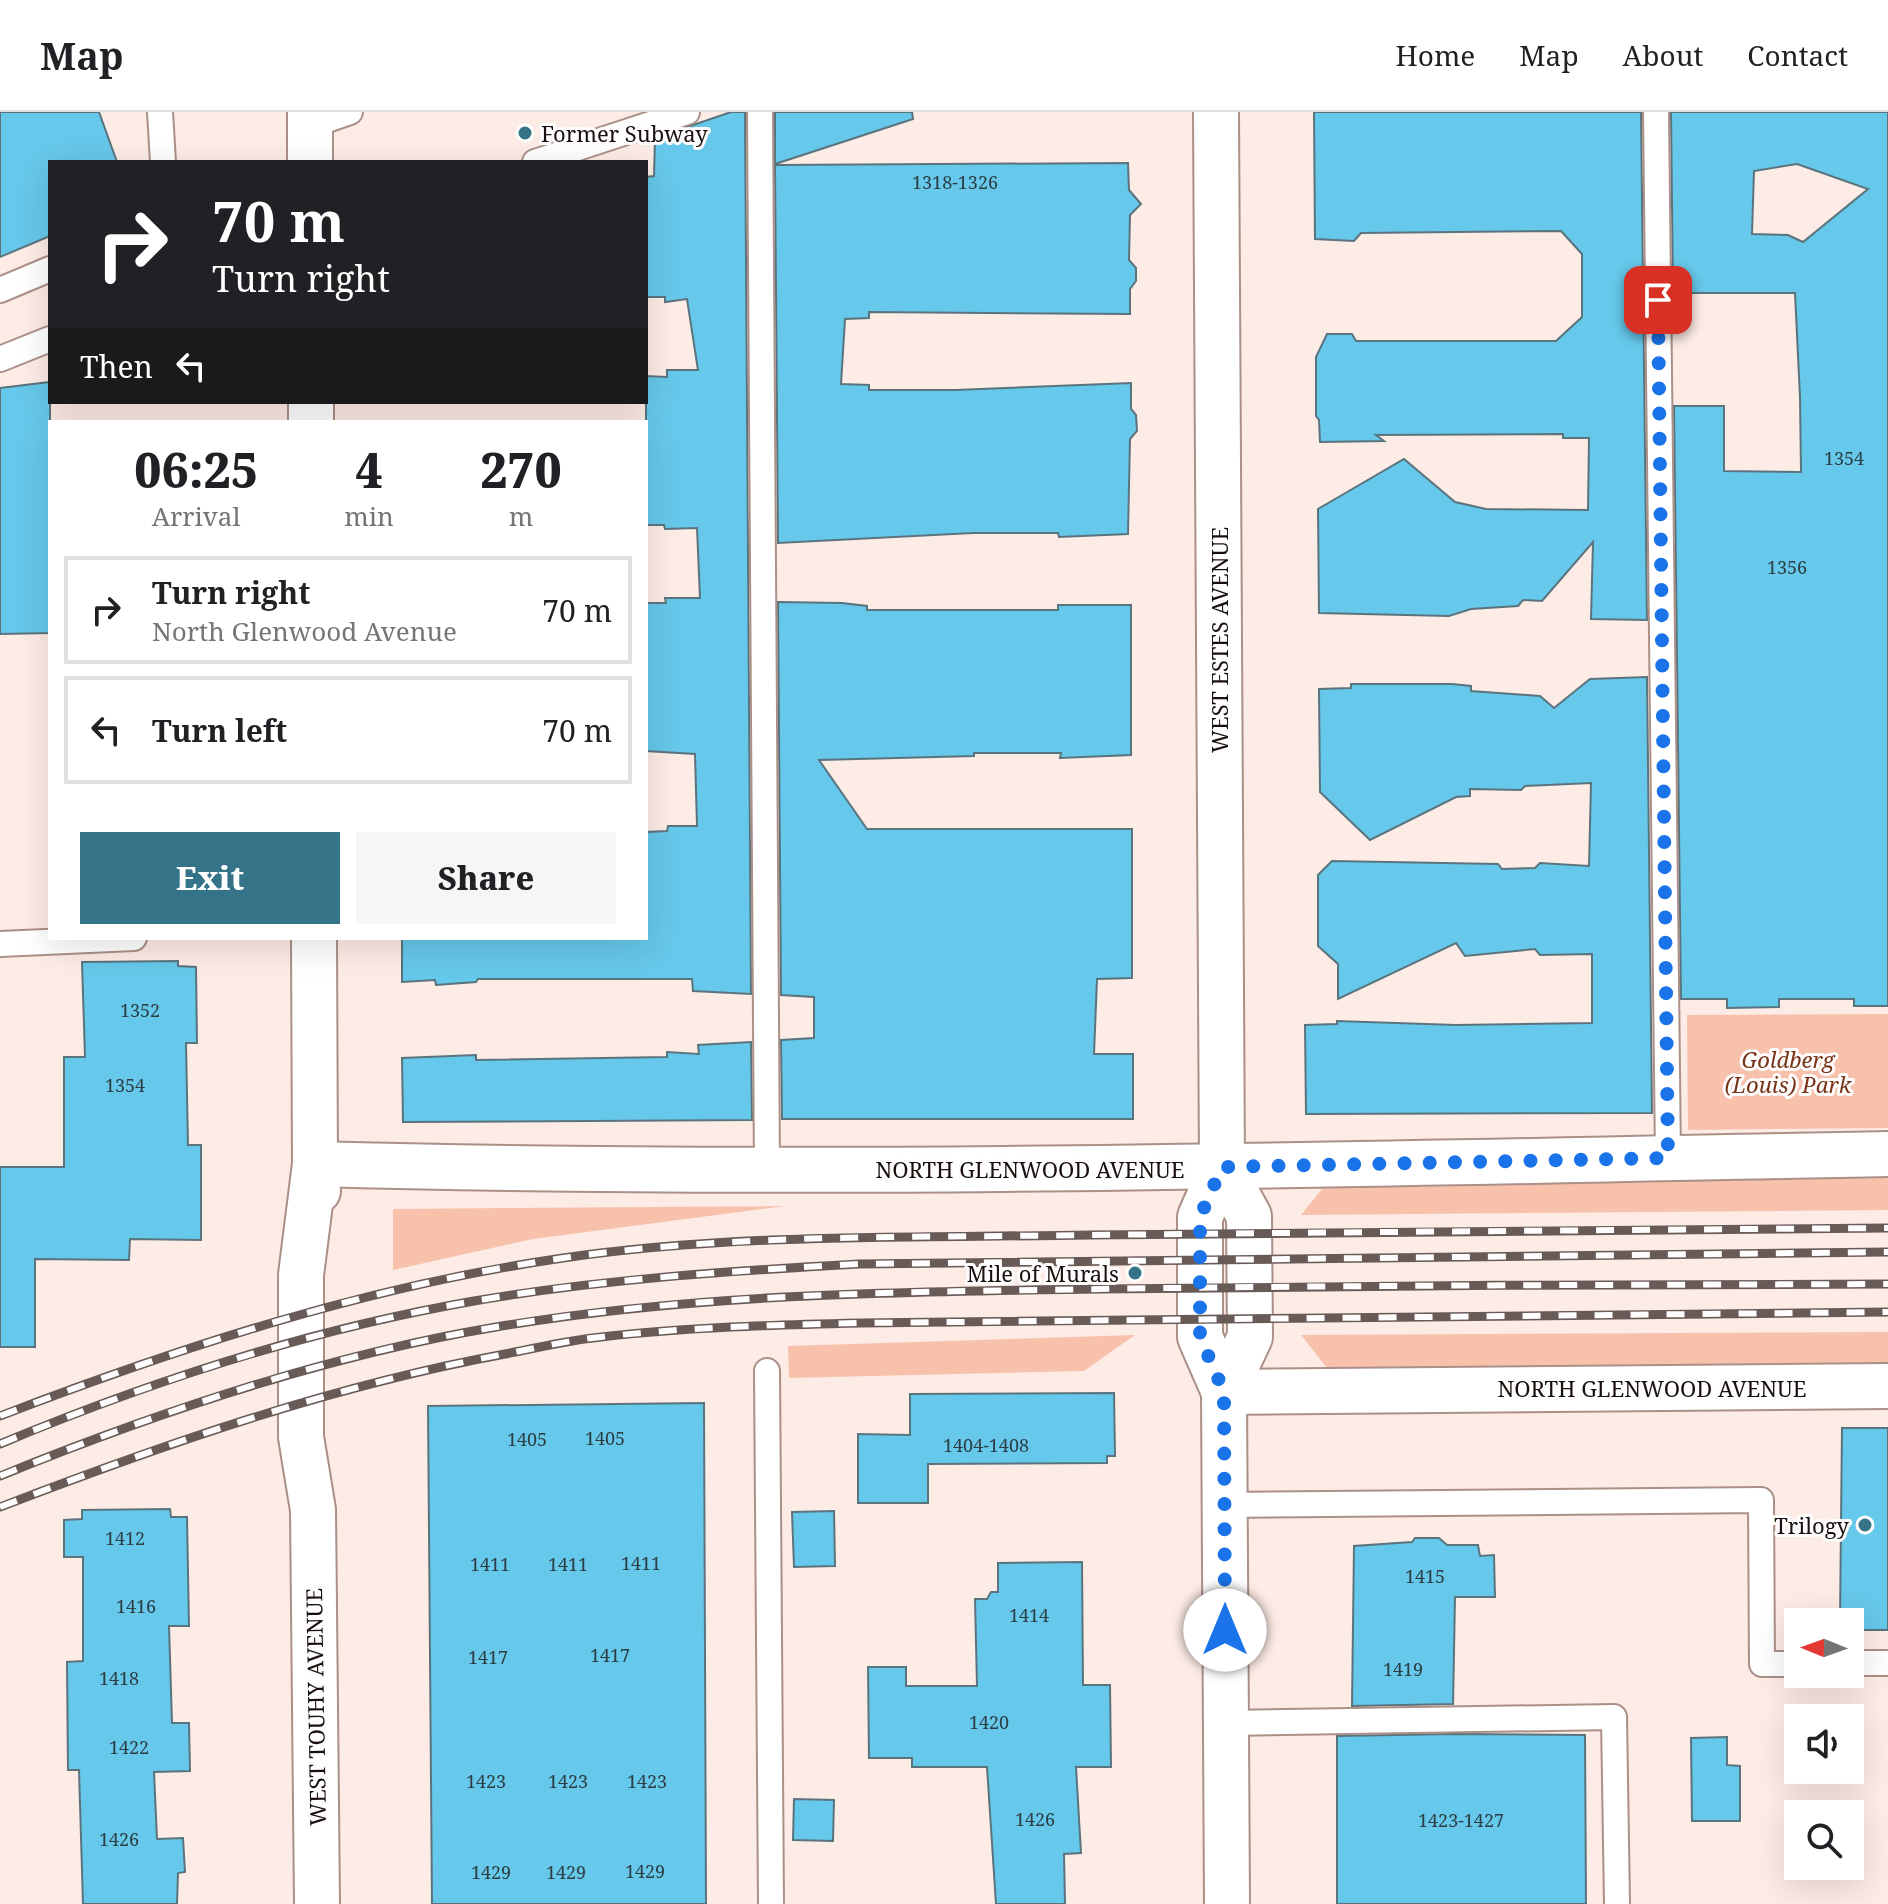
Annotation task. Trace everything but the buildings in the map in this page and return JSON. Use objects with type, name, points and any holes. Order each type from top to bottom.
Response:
[{"type":"street","name":"WEST ESTES AVENUE","points":[[1216,112],[1222,1167],[1200,1217],[1200,1337],[1224,1392],[1227,1904]]},
{"type":"street","name":"WEST TOUHY AVENUE","points":[[314,940],[315,1164],[301,1290],[301,1437],[313,1510],[317,1904]]},
{"type":"street","name":"NORTH GLENWOOD AVENUE","points":[[315,1164],[767,1171],[1222,1167],[1888,1154]]},
{"type":"street","name":"NORTH GLENWOOD AVENUE","points":[[1224,1392],[1888,1386]]},
{"type":"lane","points":[[160,112],[163,160]]},
{"type":"lane","points":[[541,160],[687,112]]},
{"type":"lane","points":[[760,112],[767,1171]]},
{"type":"lane","points":[[1656,112],[1668,1158]]},
{"type":"lane","points":[[0,290],[48,270]]},
{"type":"lane","points":[[0,359],[48,340]]},
{"type":"lane","points":[[0,944],[89,940]]},
{"type":"lane","points":[[767,1371],[771,1904]]},
{"type":"lane","points":[[1224,1505],[1761,1500],[1762,1664],[1784,1664]]},
{"type":"lane","points":[[1864,1663],[1888,1663]]},
{"type":"lane","points":[[1225,1723],[1614,1717],[1617,1904]]},
{"type":"green space","name":"Goldberg (Louis) Park","points":[[1888,1014],[1888,1128],[1688,1130],[1687,1015]]},
{"type":"green space","points":[[1888,1174],[1888,1210],[1301,1215],[1330,1179]]},
{"type":"green space","points":[[785,1206],[533,1239],[393,1270],[393,1209]]},
{"type":"green space","points":[[1888,1332],[1888,1371],[1331,1373],[1301,1335]]},
{"type":"green space","points":[[1135,1335],[1084,1371],[789,1378],[788,1346]]},
{"type":"railway","points":[[0,1416],[207,1343],[348,1302],[491,1270],[628,1250],[694,1244],[892,1237],[1888,1228]]},
{"type":"railway","points":[[0,1444],[174,1378],[353,1326],[474,1301],[618,1281],[859,1264],[1888,1252]]},
{"type":"railway","points":[[0,1476],[182,1408],[370,1353],[496,1327],[646,1307],[797,1296],[949,1291],[1888,1284]]},
{"type":"railway","points":[[0,1507],[186,1439],[312,1400],[440,1367],[589,1338],[731,1327],[861,1323],[1888,1312]]},
{"type":"place","name":"Former Subway","points":[[525,133]]},
{"type":"place","name":"Mile of Murals","points":[[1135,1273]]},
{"type":"place","name":"Trilogy","points":[[1865,1525]]},
{"type":"route","points":[[1225,1630],[1224,1392],[1200,1337],[1200,1217],[1222,1167],[1668,1158],[1658,300]]}]
